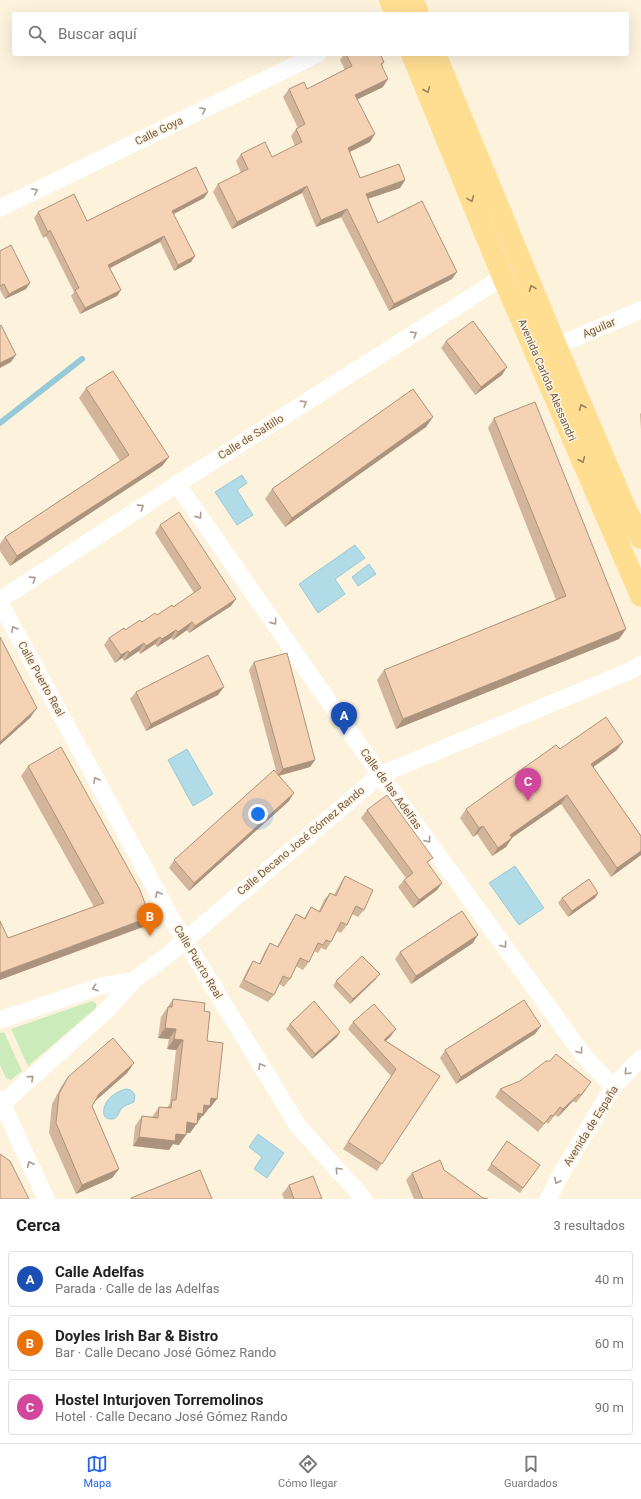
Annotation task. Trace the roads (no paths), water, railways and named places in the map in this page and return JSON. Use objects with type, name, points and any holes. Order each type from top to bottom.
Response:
[{"type":"main road","points":[[390,0],[395,12]]},
{"type":"main road","points":[[413,0],[417,12]]},
{"type":"main road","name":"Avenida Carlota Alessandri","points":[[413,56],[503,278],[641,596]]},
{"type":"main road","name":"Avenida Carlota Alessandri","points":[[436,56],[556,346],[633,512],[641,538]]},
{"type":"street","name":"Calle Goya","points":[[0,208],[314,56]]},
{"type":"street","name":"Calle de Saltillo","points":[[0,601],[177,484],[503,278]]},
{"type":"street","name":"Aguilar","points":[[556,346],[641,310]]},
{"type":"street","name":"Calle de las Adelfas","points":[[177,484],[380,775],[584,1056],[613,1087]]},
{"type":"street","name":"Calle Puerto Real","points":[[0,601],[184,940],[298,1126],[364,1199]]},
{"type":"street","name":"Calle Decano José Gómez Rando","points":[[1,1103],[107,1010],[133,981],[164,958],[380,775],[632,670],[641,664]]},
{"type":"street","name":"Calle Decano José Gómez Rando","points":[[0,1020],[101,986],[133,981]]},
{"type":"street","name":"Avenida de España","points":[[548,1199],[564,1169],[613,1087],[641,1058]]},
{"type":"street","points":[[1,1103],[46,1199]]},
{"type":"water","points":[[242,475],[247,483],[237,490],[253,515],[237,525],[215,492]]},
{"type":"water","points":[[355,545],[365,558],[335,579],[345,594],[318,613],[299,584]]},
{"type":"water","points":[[369,564],[376,574],[358,586],[352,577]]},
{"type":"water","points":[[187,749],[213,794],[193,806],[168,760]]},
{"type":"water","points":[[515,866],[544,908],[519,925],[489,883]]},
{"type":"water","points":[[126,1089],[131,1090],[135,1095],[134,1102],[123,1107],[114,1118],[108,1119],[104,1115],[104,1109],[108,1100],[116,1093]]},
{"type":"water","points":[[258,1134],[284,1153],[267,1178],[254,1169],[262,1157],[249,1147]]},
{"type":"waterway","points":[[0,423],[82,359]]},
{"type":"place","name":"Calle Adelfas","points":[[344,735]]},
{"type":"place","name":"Hostel Inturjoven Torremolinos","points":[[528,801]]},
{"type":"place","name":"Doyles Irish Bar & Bistro","points":[[150,936]]}]
